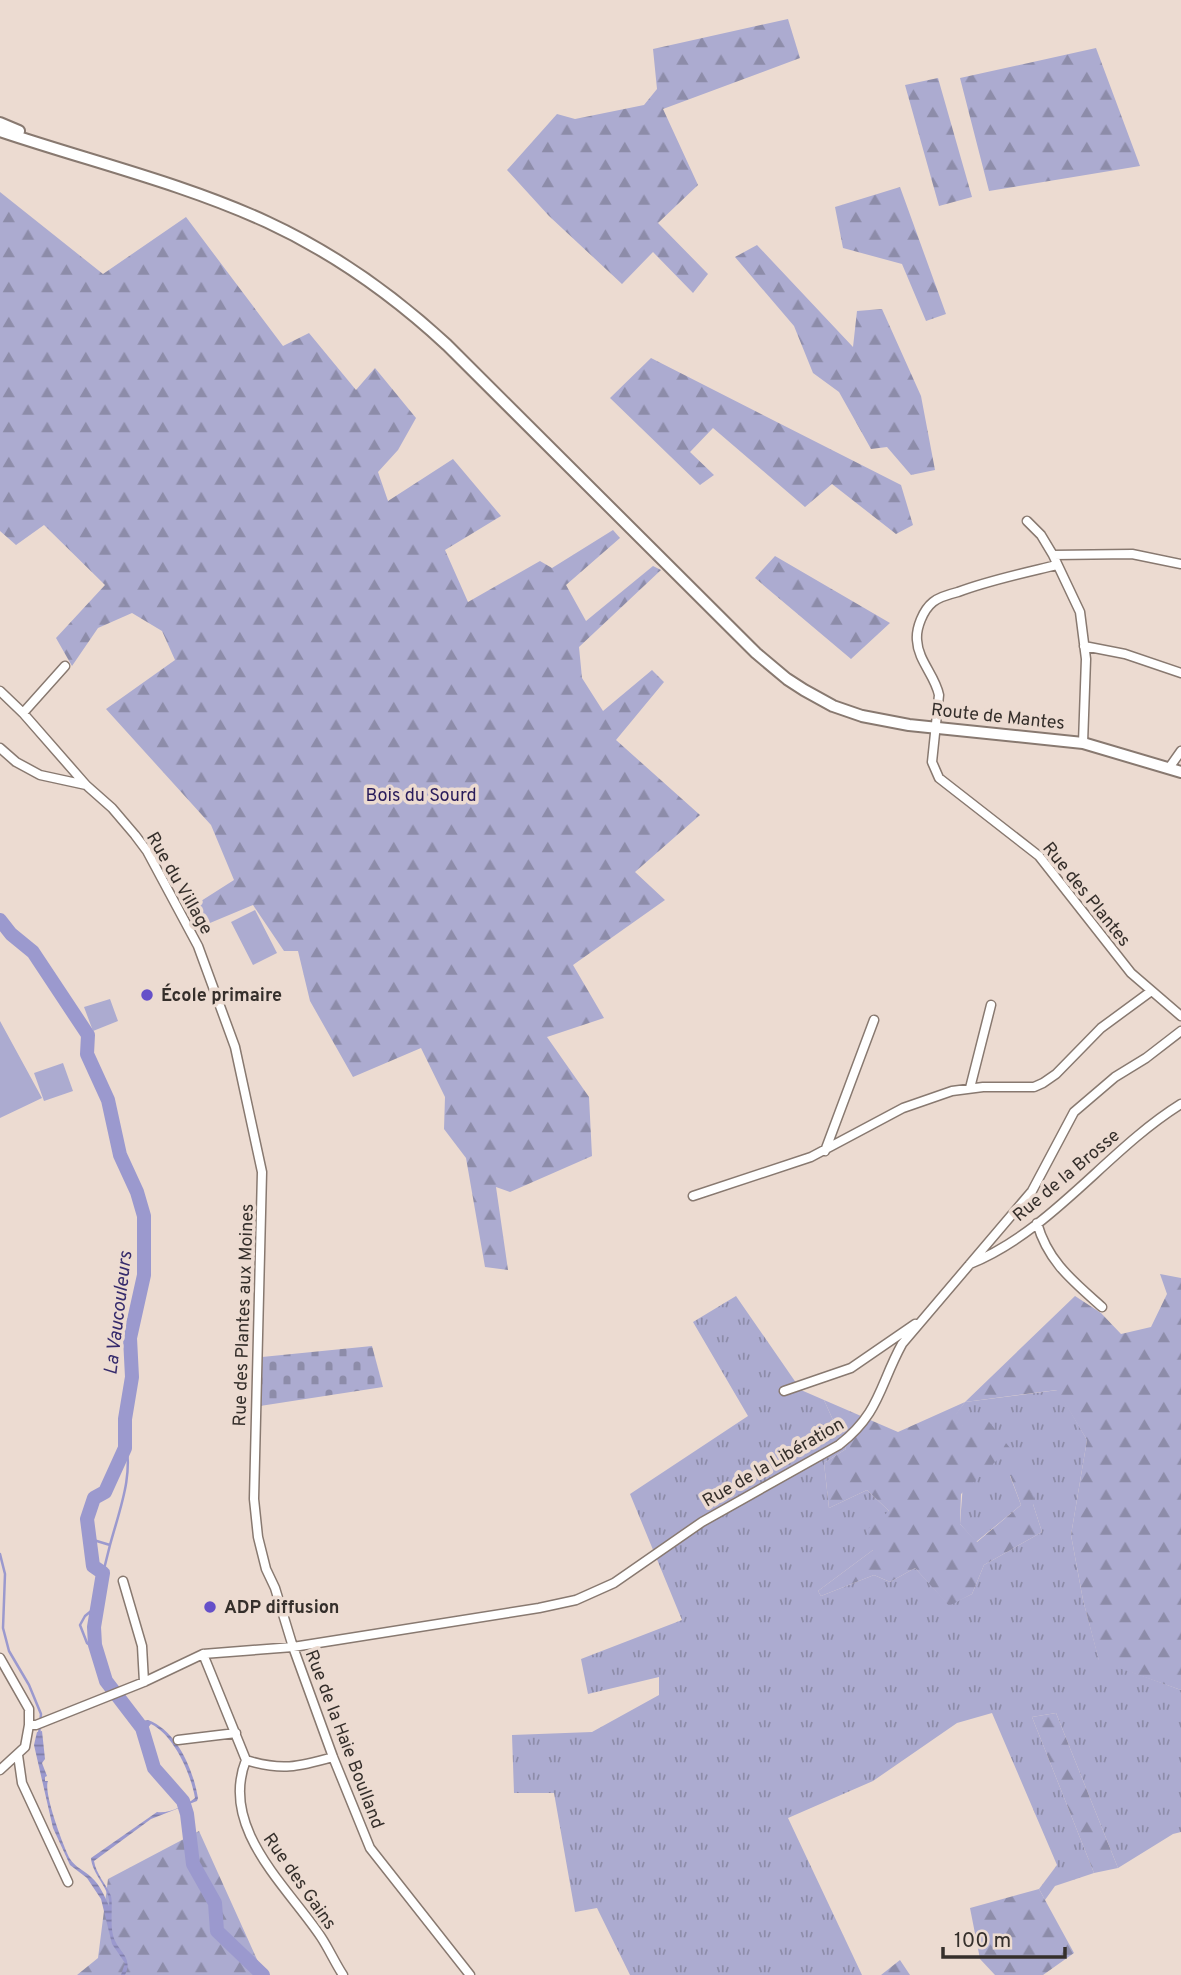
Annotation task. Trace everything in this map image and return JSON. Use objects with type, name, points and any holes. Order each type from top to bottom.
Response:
[{"type":"main road","points":[[0,123],[117,167]]},
{"type":"main road","points":[[0,131],[117,167]]},
{"type":"main road","name":"Route de Mantes","points":[[117,167],[268,222],[333,257],[399,303],[447,345],[756,653],[787,679],[813,695],[862,716],[1083,743],[1181,772]]},
{"type":"street","points":[[1027,521],[1041,535],[1053,555],[1080,612],[1084,646],[1083,743]]},
{"type":"street","points":[[1053,555],[1132,554],[1181,564]]},
{"type":"street","name":"Rue des Plantes","points":[[1057,565],[966,589],[933,601],[925,612],[918,626],[916,642],[924,664],[937,684],[939,695],[932,762],[939,778],[1039,856],[1131,973],[1181,1016]]},
{"type":"street","points":[[1084,646],[1125,654],[1181,673]]},
{"type":"street","points":[[23,713],[65,666]]},
{"type":"street","points":[[0,691],[23,713],[86,785]]},
{"type":"street","name":"Rue du Village","points":[[0,748],[16,762],[40,775],[86,785],[112,808],[147,851],[198,946],[212,984]]},
{"type":"street","points":[[1170,768],[1181,751]]},
{"type":"street","name":"Rue des Plantes aux Moines","points":[[212,984],[235,1047],[262,1172],[254,1499],[258,1536],[266,1569],[289,1628],[293,1647]]},
{"type":"street","points":[[693,1196],[789,1166],[825,1151],[903,1108],[952,1091],[970,1088],[1034,1087],[1043,1083],[1101,1027],[1150,992]]},
{"type":"street","points":[[970,1088],[991,1005]]},
{"type":"street","points":[[825,1151],[874,1020]]},
{"type":"street","name":"Rue de la Libération","points":[[203,1654],[293,1647],[576,1600],[614,1583],[702,1522],[839,1445],[857,1432],[871,1414],[888,1369],[902,1344],[1032,1191],[1074,1112],[1115,1077],[1146,1058],[1181,1031]]},
{"type":"street","name":"Rue de la Brosse","points":[[967,1265],[985,1258],[1037,1223],[1147,1126],[1181,1104]]},
{"type":"street","points":[[1037,1223],[1043,1244],[1056,1263],[1102,1307]]},
{"type":"street","points":[[784,1391],[850,1368],[924,1318]]},
{"type":"street","points":[[123,1581],[142,1646],[144,1682]]},
{"type":"street","name":"Rue de la Haie Boulland","points":[[293,1647],[370,1848],[470,1975]]},
{"type":"street","points":[[0,1770],[25,1747],[37,1724],[144,1682],[203,1654],[246,1760],[276,1768],[305,1765],[333,1757]]},
{"type":"street","points":[[0,1658],[37,1724]]},
{"type":"street","points":[[178,1740],[236,1733]]},
{"type":"street","points":[[18,1755],[22,1783],[68,1882]]},
{"type":"street","name":"Rue des Gains","points":[[246,1760],[239,1779],[239,1790],[250,1836],[321,1937],[343,1975]]},
{"type":"green space","points":[[788,19],[800,58],[663,109],[698,185],[658,223],[708,274],[693,293],[653,252],[622,284],[549,216],[507,170],[557,114],[575,119],[644,105],[657,89],[653,49]]},
{"type":"green space","points":[[1096,48],[1140,166],[989,191],[960,78]]},
{"type":"green space","points":[[938,78],[972,197],[939,206],[905,85]]},
{"type":"green space","points":[[900,187],[946,314],[926,321],[902,264],[843,248],[835,207]]},
{"type":"green space","name":"Bois du Sourd","points":[[0,192],[103,274],[186,217],[283,346],[309,333],[356,390],[375,368],[416,418],[398,450],[378,472],[388,501],[453,459],[501,516],[445,550],[468,602],[540,561],[552,568],[613,530],[620,538],[566,585],[586,621],[653,566],[661,570],[579,647],[582,678],[603,711],[652,670],[664,682],[616,740],[700,815],[635,872],[665,900],[573,965],[604,1018],[547,1037],[589,1097],[592,1156],[510,1192],[496,1187],[508,1270],[485,1267],[466,1158],[444,1129],[445,1097],[421,1048],[353,1077],[310,1001],[298,951],[284,951],[253,905],[198,928],[190,908],[234,880],[211,825],[106,709],[175,660],[162,631],[132,613],[98,628],[72,666],[56,638],[105,585],[44,525],[16,545],[0,531]]},
{"type":"green space","points":[[757,245],[853,347],[857,311],[882,309],[921,396],[935,470],[911,475],[887,447],[871,449],[839,392],[813,373],[794,326],[735,257]]},
{"type":"green space","points":[[651,358],[901,485],[913,525],[896,534],[832,484],[805,507],[713,428],[690,452],[714,475],[700,485],[610,398]]},
{"type":"green space","points":[[775,556],[890,623],[851,659],[755,578]]},
{"type":"green space","points":[[255,910],[277,953],[253,965],[231,922]]},
{"type":"green space","points":[[110,999],[118,1021],[93,1031],[84,1007]]},
{"type":"green space","points":[[0,1021],[42,1098],[0,1118]]},
{"type":"green space","points":[[63,1063],[73,1091],[44,1101],[34,1073]]},
{"type":"green space","points":[[1160,1274],[1181,1278],[1181,1690],[1099,1661],[1083,1600],[1071,1535],[1087,1440],[1057,1390],[965,1402],[1075,1296],[1101,1313],[1121,1334],[1151,1327],[1167,1294]]},
{"type":"green space","points":[[736,1296],[801,1390],[824,1400],[846,1449],[824,1463],[829,1508],[867,1490],[889,1511],[873,1550],[818,1591],[821,1596],[874,1575],[890,1582],[915,1568],[949,1605],[972,1594],[984,1565],[1042,1532],[1033,1504],[1018,1474],[1010,1476],[1021,1505],[976,1542],[960,1524],[967,1429],[952,1419],[965,1402],[1058,1390],[1087,1440],[1071,1535],[1083,1600],[1099,1660],[1181,1690],[1181,1832],[1173,1834],[1118,1868],[1056,1713],[1032,1717],[1094,1873],[1055,1886],[1045,1900],[1039,1889],[1057,1865],[992,1713],[957,1723],[873,1781],[788,1818],[862,1975],[630,1975],[597,1908],[575,1912],[554,1793],[514,1793],[512,1735],[592,1732],[659,1695],[659,1677],[588,1694],[581,1659],[682,1620],[630,1494],[748,1416],[693,1322]]},
{"type":"green space","points":[[372,1346],[383,1387],[260,1406],[262,1357]]},
{"type":"green space","points":[[824,1400],[898,1432],[965,1402],[953,1419],[967,1428],[986,1418],[1010,1448],[961,1494],[960,1524],[977,1542],[1021,1505],[1010,1475],[1018,1473],[1036,1488],[1033,1504],[1042,1532],[984,1565],[972,1594],[949,1606],[915,1568],[890,1582],[874,1575],[821,1596],[818,1591],[873,1550],[868,1529],[889,1511],[867,1490],[829,1508],[824,1463],[846,1449]]},
{"type":"green space","points":[[1056,1713],[1118,1868],[1094,1873],[1032,1717]]},
{"type":"green space","points":[[199,1831],[264,1975],[77,1975],[98,1958],[108,1879]]},
{"type":"green space","points":[[1039,1889],[1074,1953],[1043,1975],[995,1975],[980,1959],[970,1908]]},
{"type":"green space","points":[[900,1960],[910,1975],[881,1975]]},
{"type":"shaded area","points":[[148,1720],[167,1733],[182,1752],[198,1798],[197,1801],[151,1819],[94,1861],[111,1896],[113,1935],[126,1958],[127,1969],[125,1975],[121,1975],[125,1963],[112,1944],[101,1899],[87,1878],[70,1865],[53,1828],[34,1745],[37,1732],[42,1731],[45,1759],[42,1763],[47,1776],[45,1781],[48,1781],[48,1796],[63,1843],[70,1859],[97,1883],[109,1906],[108,1894],[91,1858],[157,1812],[172,1810],[195,1798],[190,1778],[174,1746],[159,1729],[151,1724],[147,1729],[142,1721]]},
{"type":"waterway","name":"La Vaucouleurs","points":[[0,920],[11,934],[33,952],[88,1035],[87,1054],[108,1100],[120,1155],[137,1192],[144,1216],[144,1275],[130,1338],[132,1377],[125,1419],[125,1448],[105,1492],[94,1498],[87,1519],[93,1566],[103,1573],[94,1627],[95,1645],[106,1681],[142,1728],[154,1768],[183,1801],[193,1864],[215,1903],[217,1931],[263,1975]]},
{"type":"waterway","points":[[110,1545],[127,1478],[125,1437]]},
{"type":"waterway","points":[[90,1539],[110,1545],[103,1573]]},
{"type":"waterway","points":[[0,1554],[5,1574],[3,1628],[9,1651],[29,1685],[41,1714],[39,1735]]},
{"type":"waterway","points":[[96,1607],[85,1616],[80,1625],[87,1643],[97,1651]]},
{"type":"waterway","name":"La Vaucouleurs","points":[[140,1725],[147,1723]]},
{"type":"place","name":"École primaire","points":[[147,995]]},
{"type":"place","name":"ADP diffusion","points":[[210,1607]]}]
